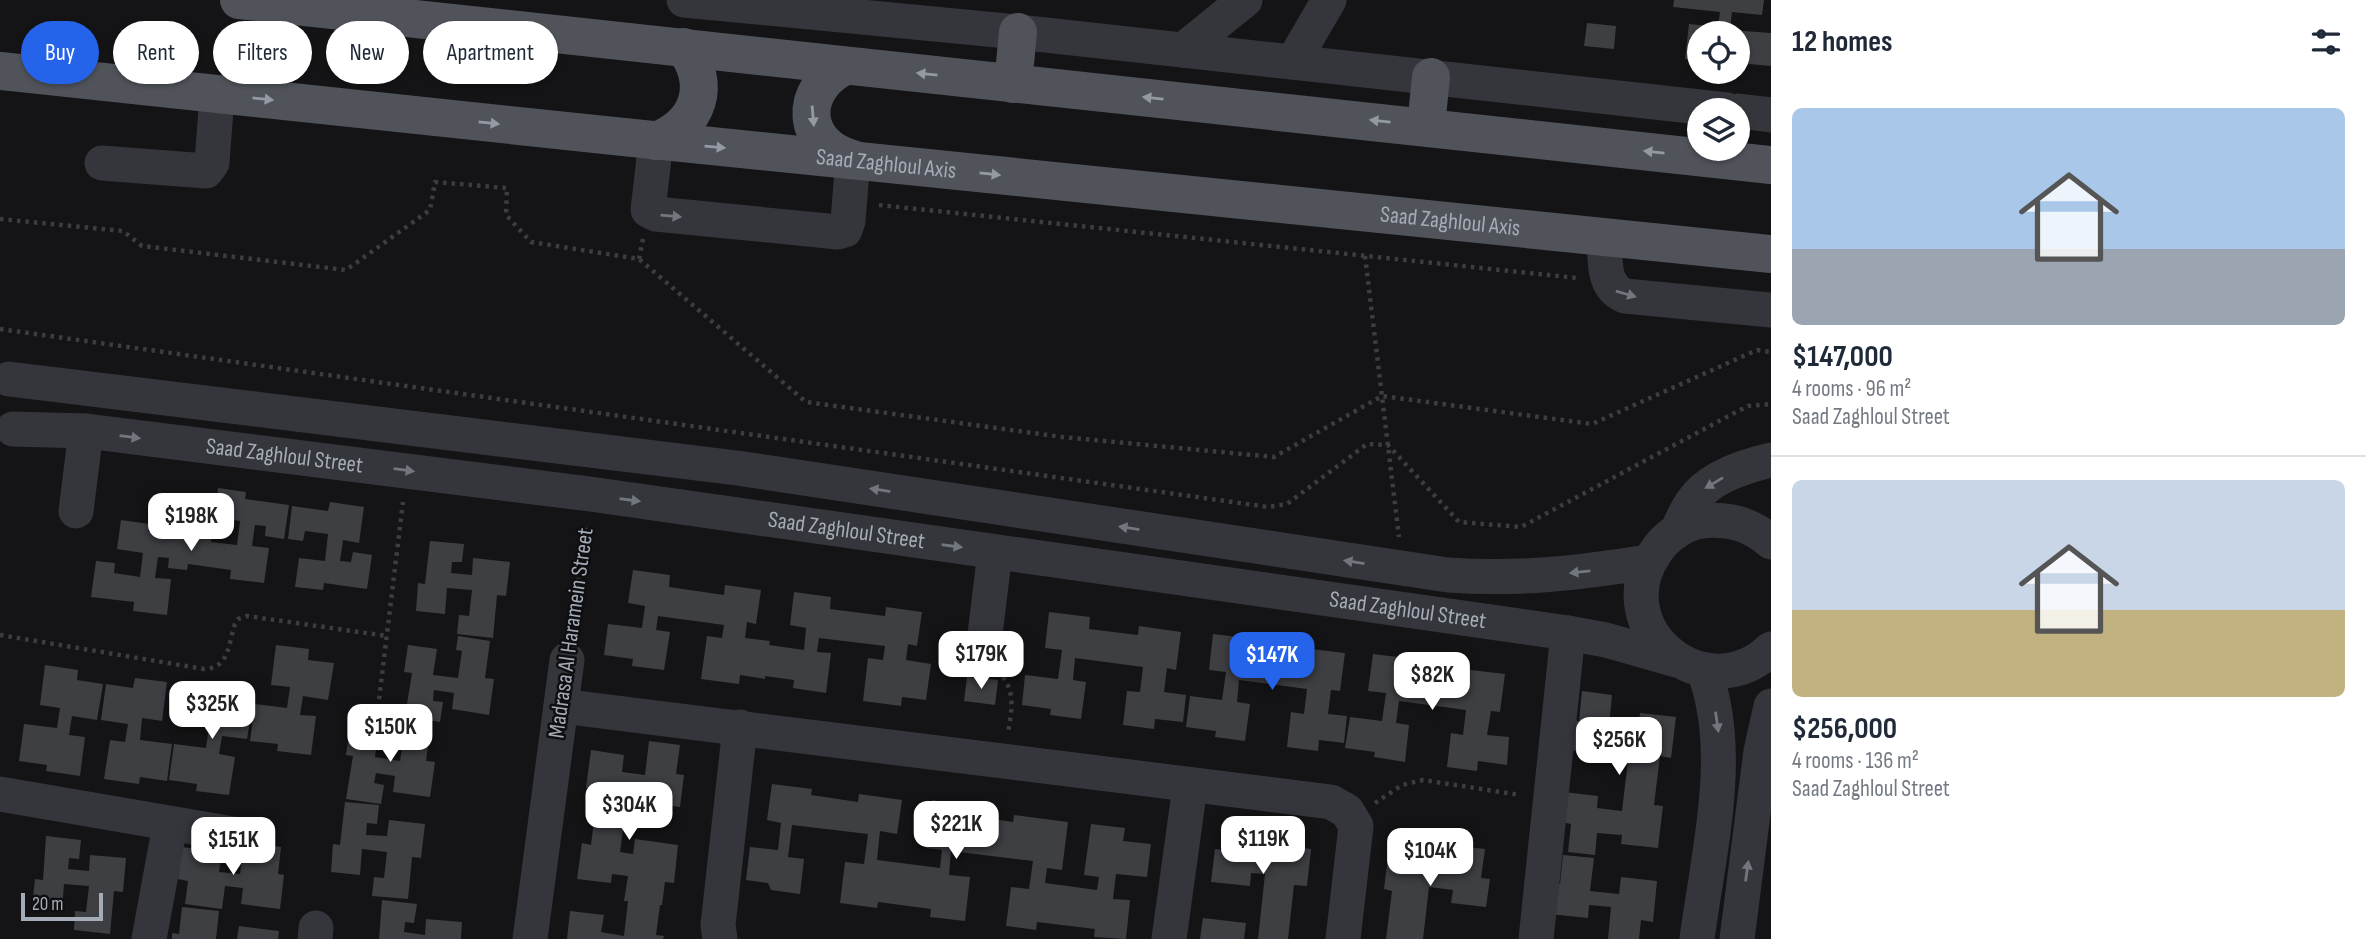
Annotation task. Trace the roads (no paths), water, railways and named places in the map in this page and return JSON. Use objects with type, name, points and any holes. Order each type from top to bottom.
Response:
[{"type":"main road","points":[[239,0],[1771,164]]},
{"type":"main road","points":[[1013,84],[1017,32]]},
{"type":"main road","points":[[656,141],[681,128],[696,104],[699,80],[696,68],[684,47]]},
{"type":"main road","points":[[845,66],[824,80],[816,90],[811,116],[814,128],[829,149],[840,156],[853,159]]},
{"type":"main road","name":"Saad Zaghloul Axis","points":[[0,71],[656,141],[1771,254]]},
{"type":"main road","points":[[1426,126],[1431,77]]},
{"type":"street","points":[[684,0],[1017,32],[1687,106]]},
{"type":"street","points":[[1293,62],[1329,0]]},
{"type":"street","points":[[1183,50],[1236,3]]},
{"type":"street","points":[[103,163],[197,172],[206,170],[212,163],[218,94]]},
{"type":"street","points":[[1750,112],[1771,115]]},
{"type":"street","points":[[656,141],[648,210],[656,214],[838,232],[845,230],[853,159]]},
{"type":"street","points":[[1604,237],[1608,282],[1618,293],[1625,296],[1771,310]]},
{"type":"street","points":[[5,374],[18,403],[7,437]]},
{"type":"street","name":"Saad Zaghloul Street","points":[[5,374],[737,468],[1447,575],[1499,579],[1648,562]]},
{"type":"street","points":[[76,511],[86,431]]},
{"type":"street","name":"Saad Zaghloul Street","points":[[7,437],[86,431],[590,494],[1568,633],[1606,640],[1690,665]]},
{"type":"street","points":[[1676,531],[1693,500],[1703,490],[1751,464],[1771,460]]},
{"type":"street","points":[[1697,939],[1719,776],[1719,731],[1713,693],[1690,665],[1660,645],[1647,627],[1642,606],[1642,584],[1648,562],[1660,545],[1676,531],[1697,522],[1719,519],[1741,523],[1760,532],[1771,542]]},
{"type":"street","points":[[982,659],[995,552]]},
{"type":"street","points":[[1536,939],[1568,633]]},
{"type":"street","points":[[1690,665],[1725,671],[1745,667],[1771,649]]},
{"type":"street","name":"Madrasa Al Haramein Street","points":[[530,939],[567,660]]},
{"type":"street","points":[[561,706],[1331,802],[1347,811],[1353,818],[1356,835],[1343,939]]},
{"type":"street","points":[[1737,939],[1763,819],[1761,751],[1771,706]]},
{"type":"street","points":[[719,939],[718,925],[740,727]]},
{"type":"street","points":[[1169,939],[1190,786]]},
{"type":"street","points":[[0,794],[233,834]]},
{"type":"street","points":[[149,939],[170,825]]}]
